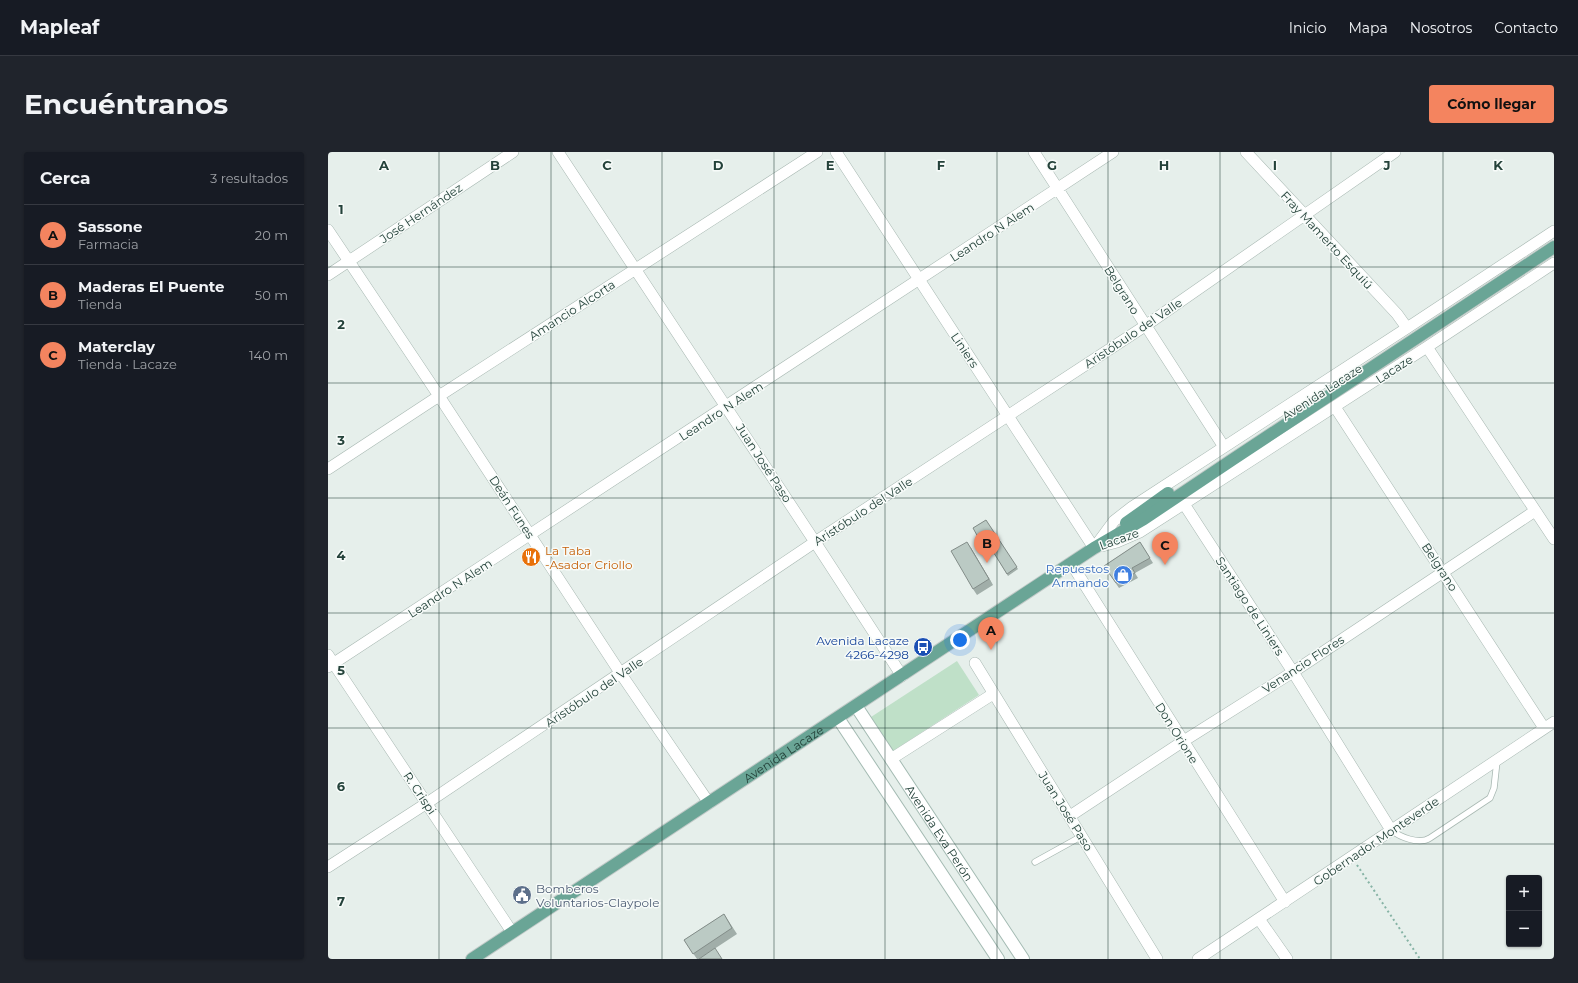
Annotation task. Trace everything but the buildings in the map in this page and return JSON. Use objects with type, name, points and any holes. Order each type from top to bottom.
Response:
[{"type":"main road","name":"Avenida Lacaze","points":[[472,959],[902,676],[1070,563],[1144,519],[1228,453],[1554,240]]},
{"type":"main road","name":"Avenida Lacaze","points":[[1228,453],[1554,247]]},
{"type":"main road","name":"Avenida Eva Perón","points":[[856,706],[1023,959]]},
{"type":"main road","name":"Avenida Eva Perón","points":[[838,718],[998,959]]},
{"type":"street","name":"José Hernández","points":[[328,275],[513,152]]},
{"type":"street","name":"Juan José Paso","points":[[558,152],[816,542],[902,676]]},
{"type":"street","name":"Amancio Alcorta","points":[[328,469],[817,152]]},
{"type":"street","name":"Liniers","points":[[836,152],[1094,548]]},
{"type":"street","name":"Belgrano","points":[[1034,152],[1144,326],[1228,453]]},
{"type":"street","name":"Leandro N Alem","points":[[330,662],[531,535],[1113,152]]},
{"type":"street","name":"Fray Mamerto Esquiú","points":[[1246,152],[1304,216],[1397,314],[1407,328]]},
{"type":"street","name":"Aristóbulo del Valle","points":[[328,867],[427,803],[816,542],[1144,326],[1395,152]]},
{"type":"street","name":"Deán Funes","points":[[328,230],[531,535],[621,674],[709,803]]},
{"type":"street","name":"Lacaze","points":[[1094,548],[1114,521],[1132,507],[1228,453],[1407,328],[1554,231]]},
{"type":"street","name":"Lacaze","points":[[1094,548],[1117,542],[1135,534],[1184,504],[1554,263]]},
{"type":"street","points":[[1427,347],[1554,539]]},
{"type":"street","name":"Belgrano","points":[[1335,407],[1544,728]]},
{"type":"street","name":"Santiago de Liniers","points":[[1184,504],[1293,672],[1392,830]]},
{"type":"street","name":"Venancio Flores","points":[[1070,816],[1182,742],[1293,672],[1535,511]]},
{"type":"street","name":"Don Orione","points":[[1070,563],[1182,742],[1285,902]]},
{"type":"street","name":"R. Crispi","points":[[330,662],[427,803],[512,932]]},
{"type":"street","name":"Juan José Paso","points":[[975,663],[1157,959]]},
{"type":"street","points":[[891,759],[993,694]]},
{"type":"street","name":"Gobernador Monteverde","points":[[1198,959],[1554,722]]},
{"type":"street","points":[[1260,919],[1287,959]]},
{"type":"lane","points":[[1392,830],[1399,836],[1422,841],[1430,838],[1490,798],[1494,788],[1497,760]]},
{"type":"lane","points":[[1035,862],[1082,836]]},
{"type":"path","points":[[1352,857],[1420,959]]},
{"type":"green space","points":[[957,661],[979,695],[893,751],[871,717]]},
{"type":"place","name":"La Taba -Asador Criollo","points":[[531,557]]},
{"type":"place","name":"Maderas El Puente","points":[[987,563]]},
{"type":"place","name":"Materclay","points":[[1165,565]]},
{"type":"place","name":"Repuestos Armando","points":[[1123,575]]},
{"type":"place","name":"Avenida Lacaze 4266-4298","points":[[923,647]]},
{"type":"place","name":"Sassone","points":[[991,650]]},
{"type":"place","name":"Bomberos Voluntarios-Claypole","points":[[522,895]]}]
